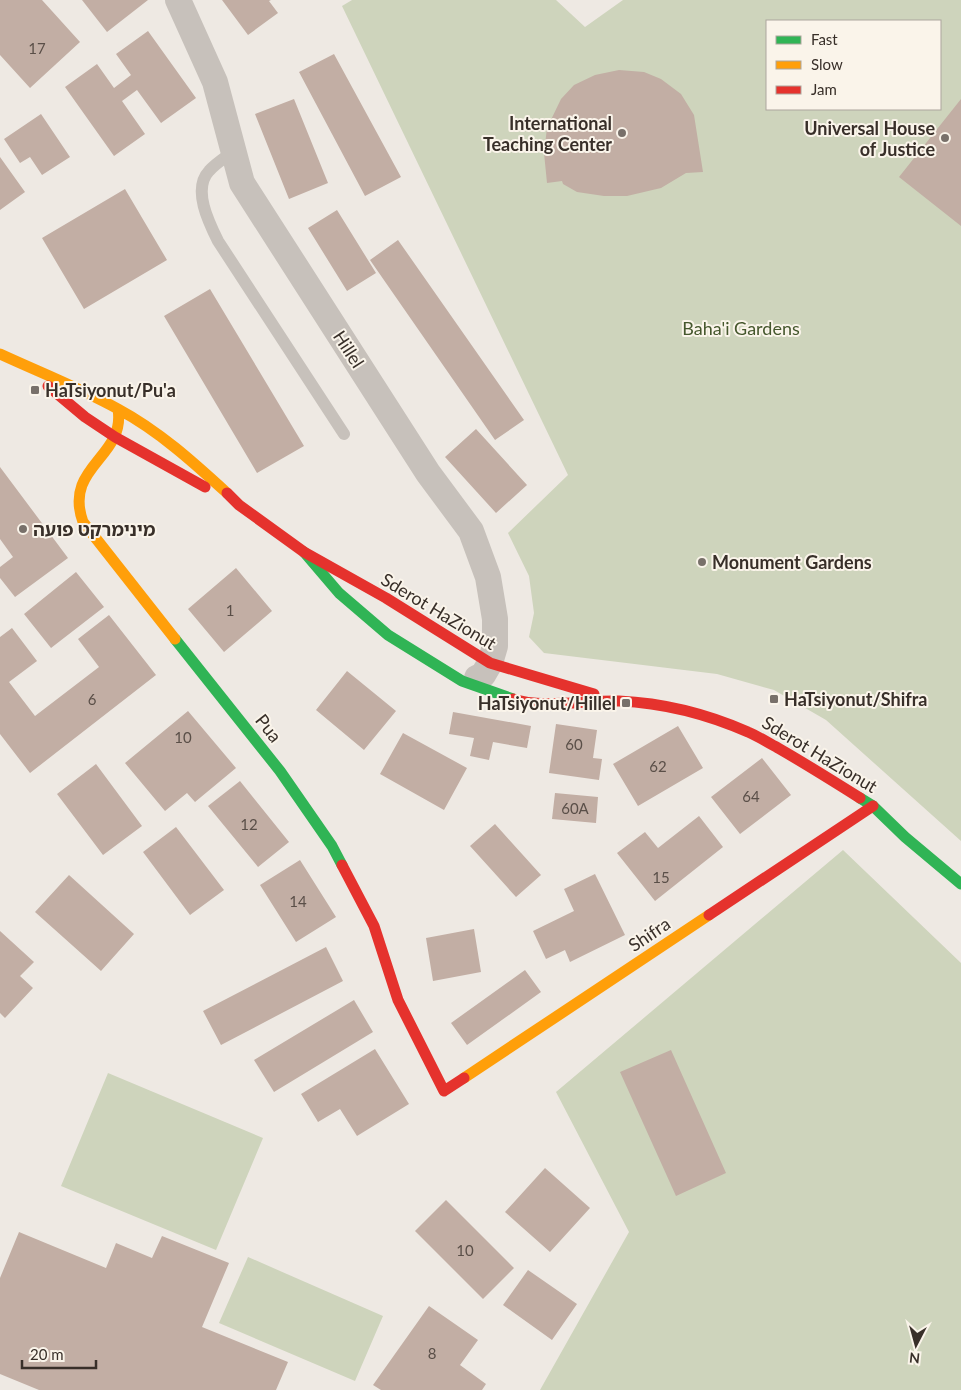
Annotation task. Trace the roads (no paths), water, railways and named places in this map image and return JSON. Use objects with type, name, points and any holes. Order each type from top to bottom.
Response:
[{"type":"street","name":"Hillel","points":[[178,0],[215,82],[242,183],[428,473],[471,531],[488,577],[495,619],[495,646],[490,664]]},
{"type":"street","name":"Sderot HaZionut","points":[[0,354],[23,367],[118,409],[186,455],[239,505],[304,552],[386,598],[490,664],[619,702]]},
{"type":"street","name":"Sderot HaZionut","points":[[23,367],[85,417],[115,438],[239,505]]},
{"type":"street","name":"Pua","points":[[118,409],[119,429],[115,438],[81,484],[78,493],[78,504],[84,522],[280,771],[332,846],[374,926],[398,1000],[444,1091]]},
{"type":"street","name":"Sderot HaZionut","points":[[304,552],[339,593],[388,635],[462,681],[519,701],[542,703],[619,702],[668,706],[692,711],[749,732],[873,806],[961,896]]},
{"type":"street","points":[[462,681],[478,678],[488,669],[490,664]]},
{"type":"street","name":"Shifra","points":[[444,1091],[873,806]]},
{"type":"street","name":"Sderot HaZionut","points":[[905,837],[961,884]]},
{"type":"lane","points":[[234,151],[208,172],[201,187],[206,216],[218,241],[344,434]]},
{"type":"place","name":"International Teaching Center","points":[[622,133]]},
{"type":"place","name":"Universal House of Justice","points":[[945,138]]},
{"type":"place","name":"HaTsiyonut/Pu'a","points":[[35,390]]},
{"type":"place","name":"מינימרקט פועה","points":[[23,529]]},
{"type":"place","name":"Monument Gardens","points":[[702,562]]},
{"type":"place","name":"HaTsiyonut/Shifra","points":[[774,699]]},
{"type":"place","name":"HaTsiyonut/Hillel","points":[[626,703]]},
{"type":"park label","name":"Baha'i Gardens","points":[[741,328]]}]
